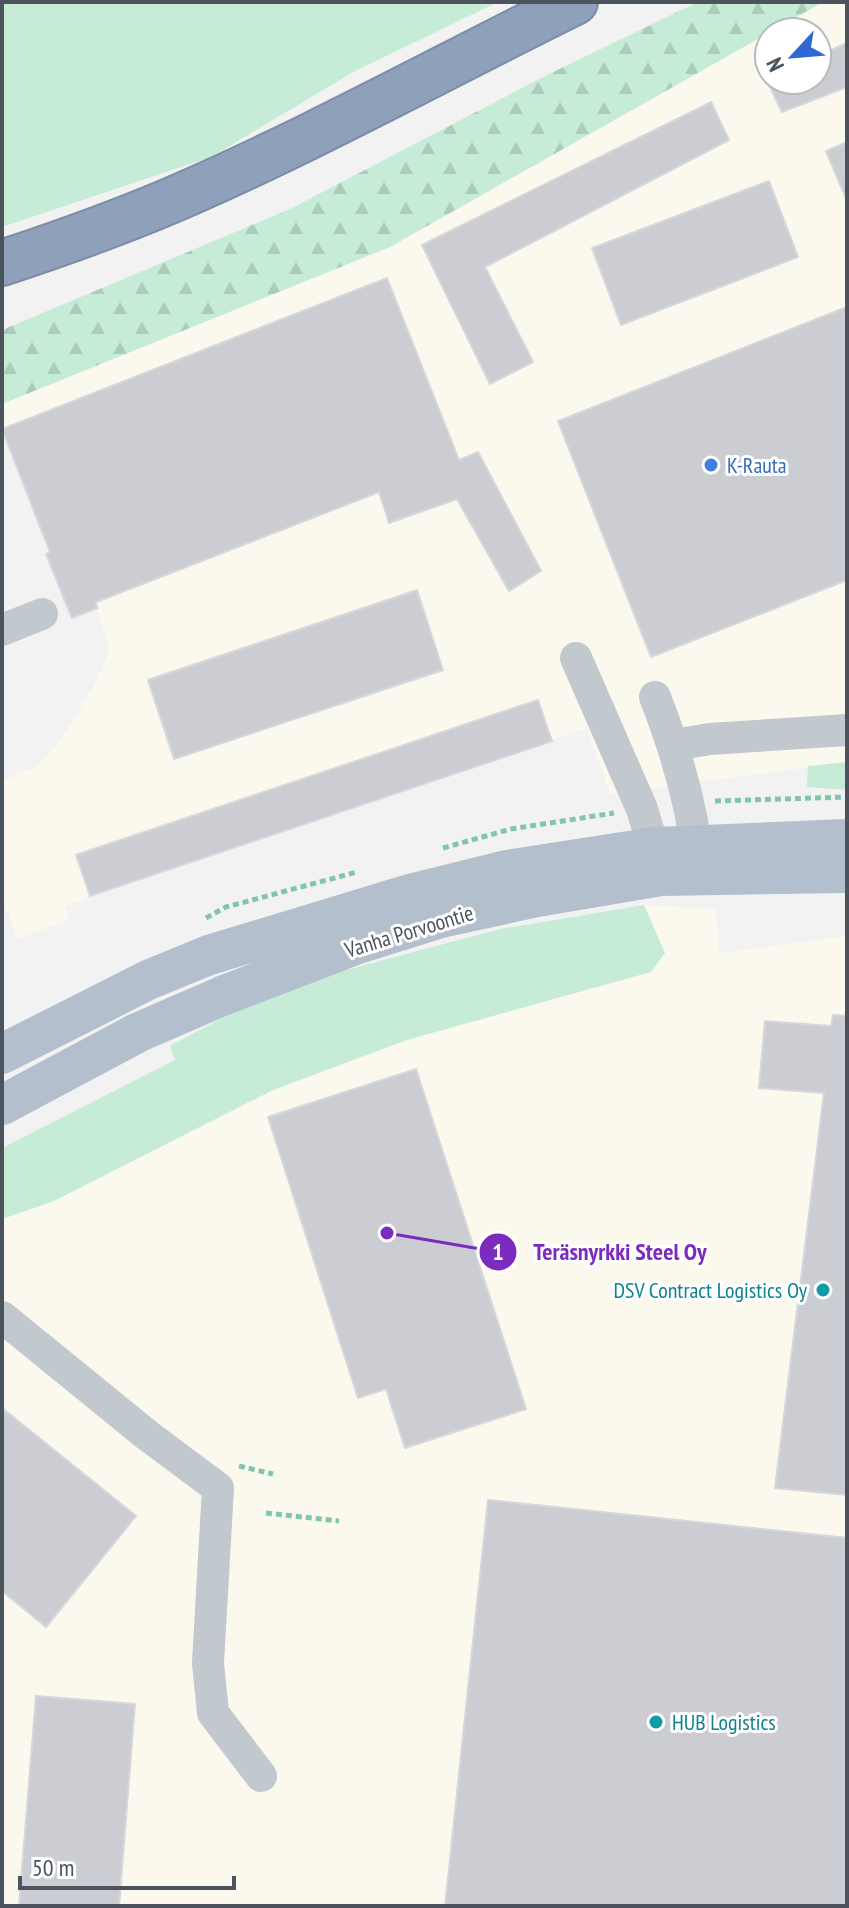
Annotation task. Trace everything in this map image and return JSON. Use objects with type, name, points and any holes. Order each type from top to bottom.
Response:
[{"type":"highway","points":[[2,263],[102,229],[175,198],[393,94],[575,2]]},
{"type":"main road","name":"Vanha Porvoontie","points":[[2,1054],[148,980],[209,955],[394,898],[507,870],[678,861],[847,839]]},
{"type":"main road","name":"Vanha Porvoontie","points":[[2,1105],[137,1033],[222,996],[355,945],[441,918],[678,861],[847,873]]},
{"type":"lane","points":[[2,630],[42,614]]},
{"type":"lane","points":[[576,658],[642,809],[678,861]]},
{"type":"lane","points":[[655,697],[674,745],[689,801],[678,861]]},
{"type":"lane","points":[[674,745],[710,739],[847,730]]},
{"type":"lane","points":[[2,1317],[218,1488],[208,1663],[213,1713],[261,1776]]},
{"type":"path","points":[[266,1513],[339,1521]]},
{"type":"shaded area","points":[[823,2],[847,2],[847,762],[610,794],[587,728],[90,896],[65,907],[69,919],[18,939],[2,899],[2,781],[37,766],[49,754],[92,689],[110,650],[97,609],[72,618],[2,432],[2,404],[390,247],[753,42],[753,96],[833,96],[833,16],[798,16]]},
{"type":"shaded area","points":[[644,905],[716,909],[719,953],[847,936],[847,1906],[2,1906],[2,1219],[54,1201],[273,1090],[407,1040],[664,953]]},
{"type":"green space","points":[[2,2],[498,2],[355,71],[211,157],[2,227]]},
{"type":"green space","points":[[698,2],[823,2],[798,16],[753,16],[753,42],[390,247],[2,404],[2,330],[290,209],[549,74]]},
{"type":"green space","points":[[847,762],[847,790],[807,787],[808,766]]},
{"type":"green space","points":[[644,905],[665,953],[651,972],[407,1040],[273,1090],[54,1201],[2,1219],[2,1148],[175,1060],[170,1046],[256,1000],[335,973],[500,929]]},
{"type":"building","points":[[847,43],[847,87],[833,92],[833,49]]},
{"type":"building","points":[[774,96],[824,96],[782,112]]},
{"type":"building","points":[[711,102],[729,140],[485,267],[533,362],[490,384],[422,245]]},
{"type":"building","points":[[847,142],[847,201],[826,151]]},
{"type":"building","points":[[769,181],[798,257],[621,325],[592,248]]},
{"type":"building","points":[[387,278],[459,460],[478,452],[541,571],[509,591],[457,499],[389,523],[379,492],[96,602],[97,608],[72,618],[2,429]]},
{"type":"building","name":"K-Rauta","points":[[847,307],[847,580],[651,657],[558,421]]},
{"type":"building","points":[[417,590],[443,670],[174,759],[148,680]]},
{"type":"building","points":[[538,700],[552,741],[90,896],[76,855]]},
{"type":"building","name":"DSV Contract Logistics Oy","points":[[833,1015],[847,1016],[847,1495],[775,1488],[824,1093],[759,1088],[765,1021],[831,1026]]},
{"type":"building","points":[[416,1069],[526,1409],[405,1448],[386,1389],[358,1398],[268,1117]]},
{"type":"building","points":[[2,1408],[136,1516],[46,1627],[2,1591]]},
{"type":"building","name":"HUB Logistics","points":[[488,1500],[847,1538],[847,1906],[445,1906]]},
{"type":"building","points":[[36,1696],[135,1704],[119,1906],[19,1906]]},
{"type":"place","name":"K-Rauta","points":[[711,465]]},
{"type":"place","name":"Teräsnyrkki Steel Oy","points":[[387,1233]]},
{"type":"place","name":"DSV Contract Logistics Oy","points":[[823,1290]]},
{"type":"place","name":"HUB Logistics","points":[[656,1722]]}]
